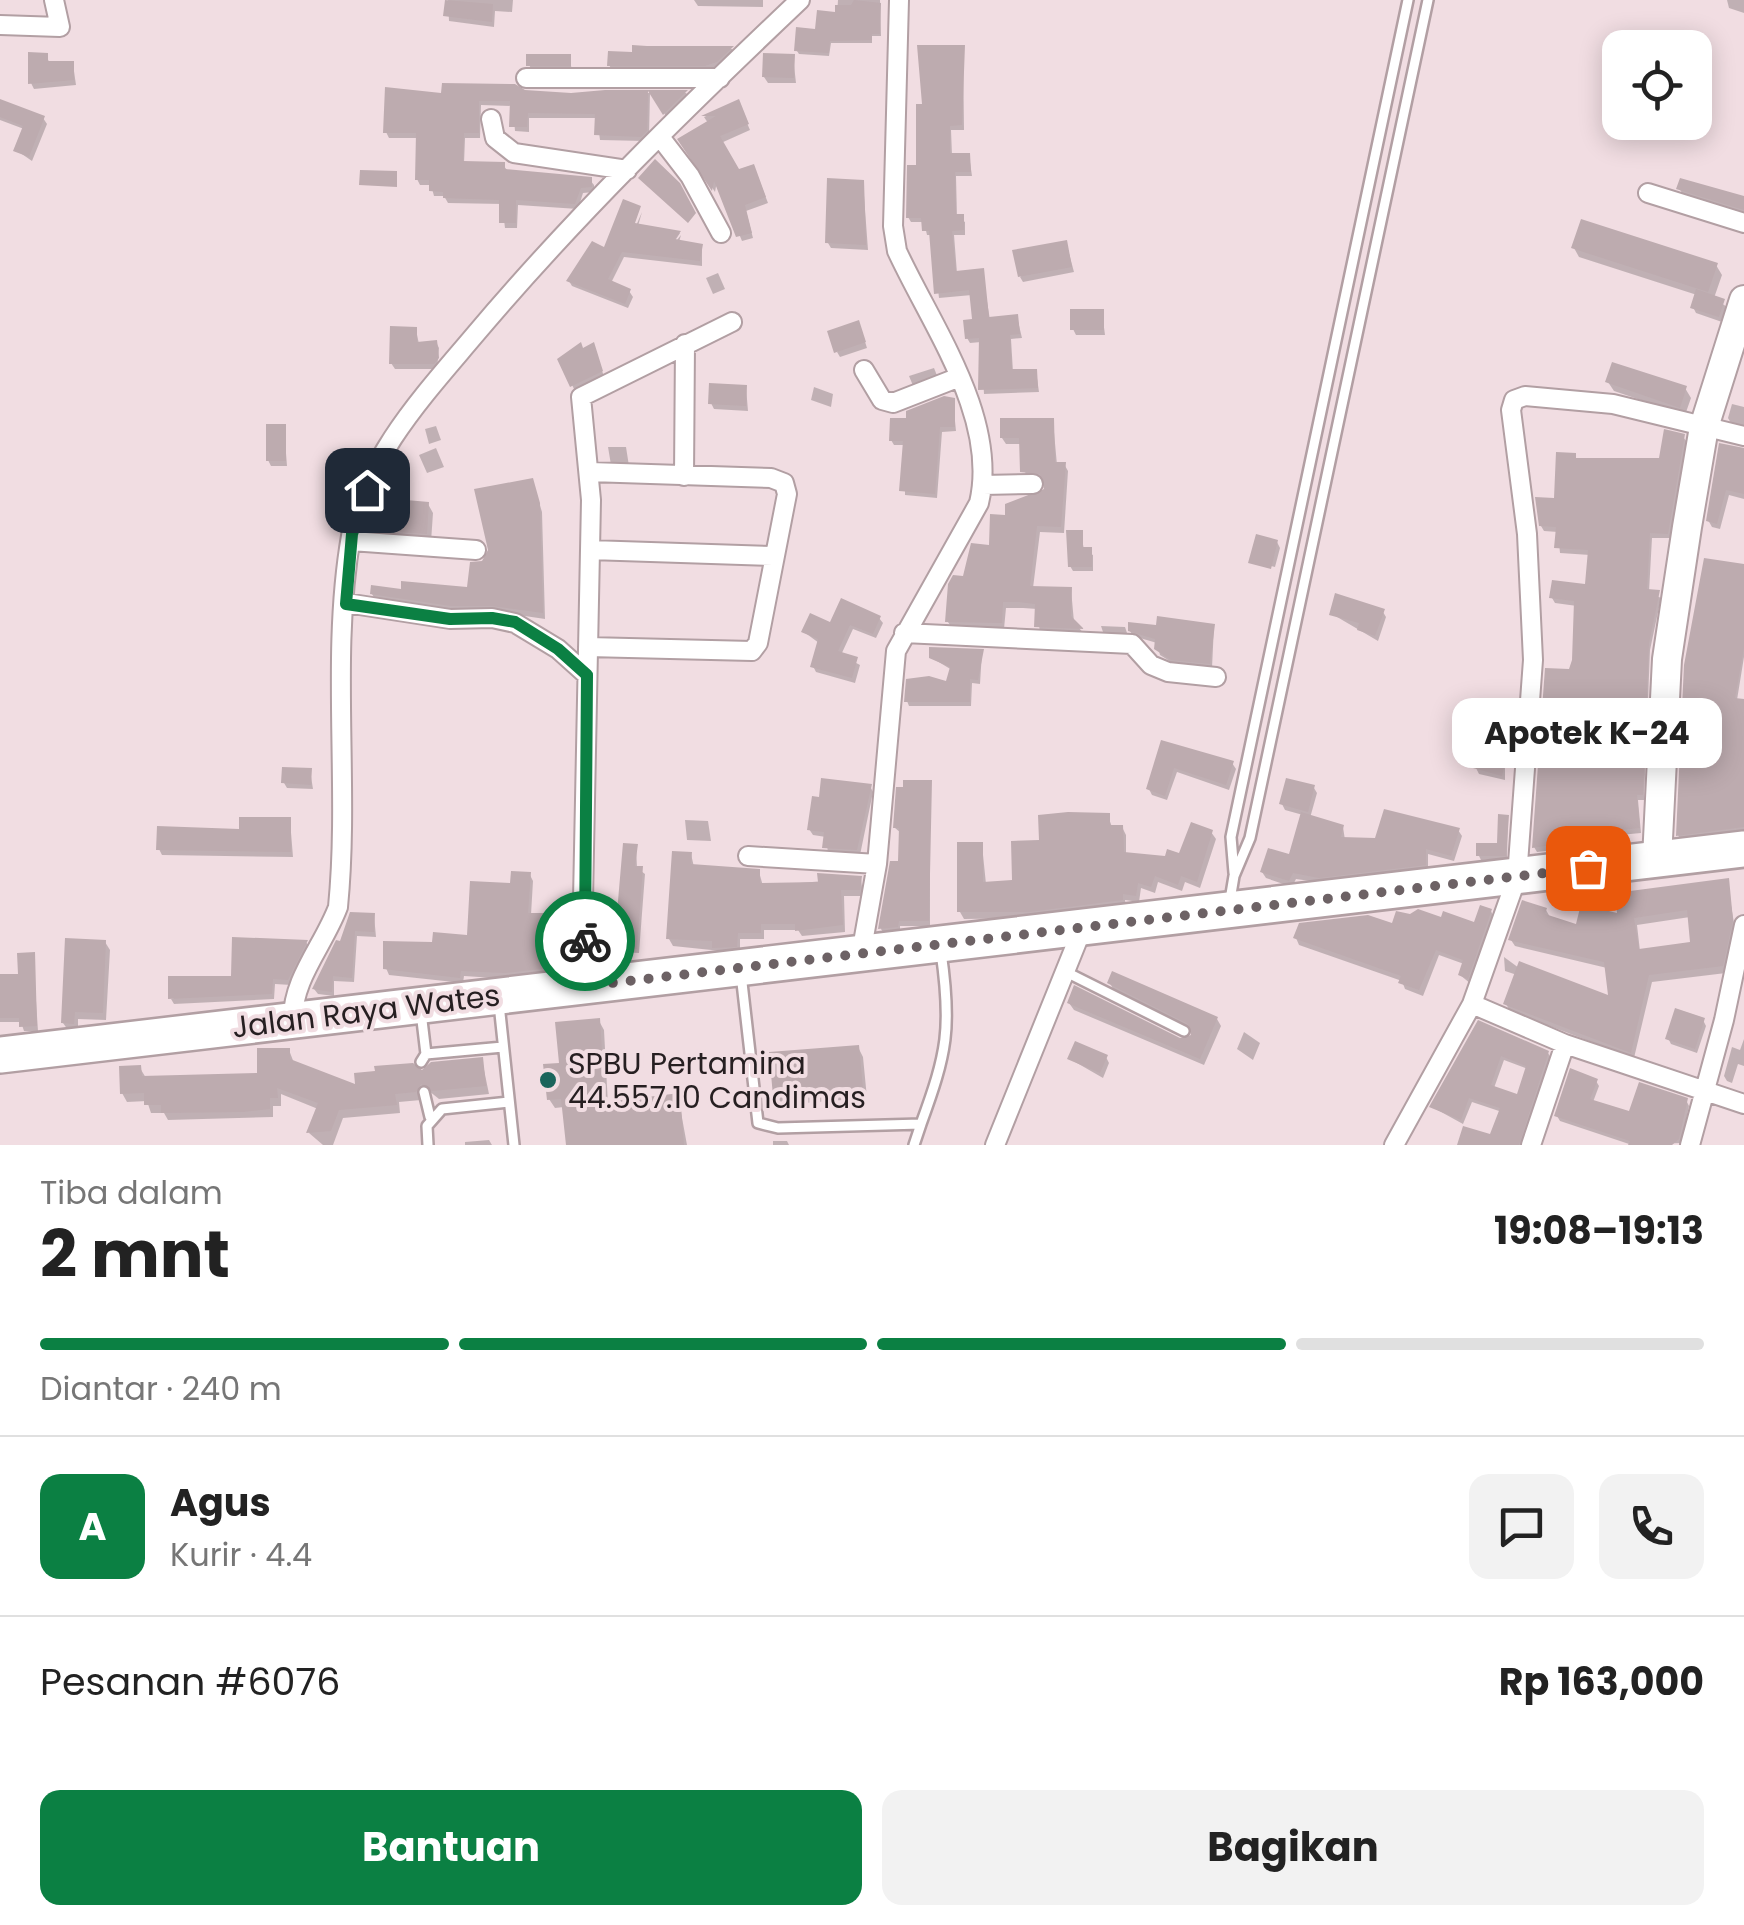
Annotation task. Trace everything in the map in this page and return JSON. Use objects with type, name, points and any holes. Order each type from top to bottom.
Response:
[{"type":"highway","name":"Jalan Raya Wates","points":[[0,1055],[1083,927],[1231,892],[1517,877],[1744,849]]},
{"type":"street","points":[[0,25],[60,27],[54,0]]},
{"type":"street","points":[[293,1020],[296,990],[327,938],[338,907],[346,604],[351,540],[367,490],[404,420],[548,248],[800,0]]},
{"type":"street","points":[[861,954],[877,864],[896,651],[979,502],[983,485],[977,432],[957,378],[897,252],[893,226],[898,0]]},
{"type":"street","points":[[526,78],[720,78]]},
{"type":"street","points":[[491,120],[495,138],[514,153],[627,170]]},
{"type":"street","points":[[660,137],[690,176],[721,233]]},
{"type":"street","points":[[1648,193],[1744,223]]},
{"type":"street","points":[[1657,860],[1667,659],[1704,427],[1744,300]]},
{"type":"street","points":[[586,986],[590,472],[580,402],[584,392],[732,322]]},
{"type":"street","points":[[684,476],[685,344]]},
{"type":"street","points":[[864,370],[882,400],[893,403],[957,378]]},
{"type":"street","points":[[1394,1145],[1472,1004],[1517,877],[1532,660],[1527,534],[1511,410],[1514,400],[1525,396],[1613,404],[1744,436]]},
{"type":"street","points":[[588,647],[752,651],[759,638],[787,494],[784,483],[771,478],[590,472]]},
{"type":"street","points":[[983,485],[1033,484]]},
{"type":"street","points":[[351,540],[476,550]]},
{"type":"street","points":[[590,550],[773,556]]},
{"type":"street","points":[[346,604],[450,619],[515,622],[558,649],[587,675]]},
{"type":"street","points":[[904,633],[1132,644],[1151,665],[1168,672],[1216,677]]},
{"type":"street","points":[[748,856],[877,864]]},
{"type":"street","points":[[1690,1145],[1744,926]]},
{"type":"street","points":[[995,1145],[1083,927]]},
{"type":"street","points":[[1472,1004],[1565,1044],[1744,1104]]},
{"type":"street","points":[[1531,1145],[1565,1044]]},
{"type":"lane","points":[[1231,892],[1231,837],[1408,0]]},
{"type":"lane","points":[[1231,892],[1250,838],[1428,0]]},
{"type":"lane","points":[[914,1145],[948,1040],[950,1012],[940,945]]},
{"type":"lane","points":[[741,969],[758,1122],[778,1128],[922,1124]]},
{"type":"lane","points":[[1064,971],[1184,1031]]},
{"type":"lane","points":[[498,996],[514,1145]]},
{"type":"lane","points":[[420,1004],[423,1058],[504,1048]]},
{"type":"lane","points":[[424,1092],[430,1116],[428,1145]]},
{"type":"lane","points":[[430,1116],[452,1107],[510,1102]]},
{"type":"building","points":[[445,0],[493,4],[492,22],[443,16]]},
{"type":"building","points":[[854,0],[881,3],[880,34],[872,34],[872,40],[830,41],[829,53],[794,51],[796,27],[815,29],[817,10],[835,12],[835,5],[851,5]]},
{"type":"building","points":[[632,45],[734,46],[717,62],[705,66],[607,66],[608,51],[632,52]]},
{"type":"building","points":[[917,45],[965,45],[962,125],[950,126],[950,153],[970,153],[971,172],[955,172],[956,214],[964,214],[964,230],[952,231],[956,271],[984,268],[989,317],[1018,314],[1020,334],[1010,335],[1012,369],[1037,369],[1038,388],[978,390],[979,338],[965,339],[963,320],[972,319],[969,290],[934,294],[929,231],[922,231],[921,218],[906,218],[907,165],[916,165],[916,104],[922,104]]},
{"type":"building","points":[[28,52],[48,53],[48,61],[74,61],[74,80],[28,84]]},
{"type":"building","points":[[763,53],[795,54],[794,78],[762,77]]},
{"type":"building","points":[[526,54],[571,54],[571,66],[526,66]]},
{"type":"building","points":[[442,83],[515,84],[525,90],[571,93],[605,90],[688,90],[663,115],[648,91],[647,131],[641,137],[594,135],[595,114],[528,113],[527,127],[509,127],[510,101],[479,101],[479,133],[464,133],[463,161],[505,162],[505,169],[592,177],[592,187],[581,188],[575,204],[516,200],[516,223],[499,223],[499,200],[443,198],[443,192],[429,191],[429,180],[415,180],[416,133],[383,133],[385,87],[441,93]]},
{"type":"building","points":[[0,99],[45,116],[29,157],[13,151],[23,126],[0,117]]},
{"type":"building","points":[[739,99],[749,124],[720,136],[739,169],[754,164],[766,197],[745,205],[752,233],[736,237],[714,181],[712,191],[677,139],[716,116],[701,116]]},
{"type":"building","points":[[655,159],[680,183],[696,213],[688,223],[638,178]]},
{"type":"building","points":[[360,170],[397,171],[397,187],[359,185]]},
{"type":"building","points":[[827,178],[864,180],[866,245],[825,243]]},
{"type":"building","points":[[1680,178],[1744,196],[1744,210],[1676,189]]},
{"type":"building","points":[[623,199],[641,206],[635,223],[681,231],[675,239],[703,244],[700,261],[622,252],[608,279],[631,289],[625,304],[566,281],[592,241],[604,247]]},
{"type":"building","points":[[1581,219],[1718,263],[1708,292],[1571,248]]},
{"type":"building","points":[[1067,240],[1072,267],[1018,277],[1012,250]]},
{"type":"building","points":[[1696,289],[1725,299],[1719,317],[1690,308]]},
{"type":"building","points":[[1070,309],[1104,309],[1104,330],[1070,330]]},
{"type":"building","points":[[859,320],[866,342],[834,353],[827,331]]},
{"type":"building","points":[[390,326],[417,327],[417,342],[437,340],[439,358],[434,364],[389,364]]},
{"type":"building","points":[[581,342],[583,348],[594,342],[603,371],[570,387],[557,359]]},
{"type":"building","points":[[1612,362],[1687,386],[1680,408],[1605,382]]},
{"type":"building","points":[[709,383],[747,385],[746,406],[708,404]]},
{"type":"building","points":[[944,396],[955,398],[955,427],[940,427],[935,494],[899,491],[903,441],[889,441],[890,418],[906,418],[906,411]]},
{"type":"building","points":[[1000,418],[1054,418],[1055,462],[1066,462],[1061,527],[1037,526],[1030,586],[1072,587],[1071,616],[1084,629],[1034,627],[1035,604],[1019,602],[1003,602],[1002,623],[945,622],[948,584],[953,575],[963,576],[971,543],[989,545],[990,514],[1005,515],[1005,504],[1044,489],[1040,474],[1020,472],[1019,438],[1000,438]]},
{"type":"building","points":[[266,424],[286,424],[286,461],[266,461]]},
{"type":"building","points":[[1664,429],[1685,434],[1668,534],[1650,533],[1647,589],[1660,590],[1649,643],[1643,795],[1637,795],[1640,828],[1577,834],[1578,841],[1532,848],[1545,668],[1569,669],[1572,660],[1574,601],[1549,598],[1552,580],[1585,584],[1588,550],[1554,548],[1556,527],[1539,526],[1535,497],[1554,498],[1556,452],[1576,453],[1576,458],[1659,458]]},
{"type":"building","points":[[1719,443],[1744,448],[1744,494],[1726,490],[1717,524],[1706,521]]},
{"type":"building","points":[[533,478],[540,503],[543,613],[492,606],[451,606],[370,594],[371,585],[401,589],[401,581],[467,587],[470,562],[482,561],[488,550],[474,489]]},
{"type":"building","points":[[383,498],[429,502],[427,534],[380,531]]},
{"type":"building","points":[[1066,530],[1083,530],[1083,547],[1092,547],[1092,567],[1068,567]]},
{"type":"building","points":[[1256,534],[1278,540],[1271,569],[1248,563]]},
{"type":"building","points":[[1704,558],[1744,564],[1744,648],[1735,698],[1744,699],[1744,827],[1676,836],[1684,665]]},
{"type":"building","points":[[1335,593],[1385,609],[1375,636],[1357,630],[1359,623],[1329,615]]},
{"type":"building","points":[[841,598],[881,616],[873,634],[850,625],[838,651],[858,657],[852,678],[810,667],[818,639],[801,632],[810,613],[830,622]]},
{"type":"building","points":[[1157,616],[1215,624],[1210,664],[1171,660],[1154,649],[1155,639],[1128,631],[1128,622],[1156,625]]},
{"type":"building","points":[[929,647],[984,649],[978,680],[970,679],[970,702],[904,702],[906,679],[929,676],[946,681],[950,667],[929,658]]},
{"type":"building","points":[[1161,740],[1234,761],[1226,785],[1174,768],[1165,796],[1146,789]]},
{"type":"building","points":[[1477,752],[1506,759],[1502,776],[1473,768]]},
{"type":"building","points":[[282,767],[312,768],[311,785],[281,783]]},
{"type":"building","points":[[821,778],[872,784],[857,850],[822,848],[824,832],[807,830],[812,796],[819,797]]},
{"type":"building","points":[[1286,778],[1315,785],[1308,812],[1279,804]]},
{"type":"building","points":[[903,780],[932,780],[929,921],[899,921],[898,927],[878,929],[890,861],[898,861],[899,828],[893,828],[896,787],[903,787]]},
{"type":"building","points":[[1384,809],[1460,828],[1451,856],[1426,849],[1426,865],[1319,878],[1293,873],[1289,881],[1260,872],[1268,848],[1289,854],[1301,812],[1344,825],[1341,837],[1375,838]]},
{"type":"building","points":[[1110,813],[1110,825],[1123,825],[1124,852],[1165,856],[1167,849],[1179,853],[1191,822],[1213,830],[1197,882],[1181,876],[1178,885],[1155,876],[1151,887],[1138,883],[1136,896],[1123,894],[1123,900],[1029,912],[957,912],[957,842],[983,842],[983,882],[1012,880],[1011,841],[1039,840],[1038,815]]},
{"type":"building","points":[[1498,814],[1509,815],[1506,856],[1476,856],[1476,843],[1497,843]]},
{"type":"building","points":[[239,817],[291,817],[291,852],[156,850],[157,826],[239,829]]},
{"type":"building","points":[[623,843],[638,844],[635,866],[643,866],[637,949],[614,947]]},
{"type":"building","points":[[672,851],[692,852],[691,864],[760,869],[760,883],[818,882],[817,873],[862,876],[860,890],[841,890],[843,925],[795,931],[795,924],[761,924],[761,933],[738,933],[737,947],[712,948],[712,941],[666,939]]},
{"type":"building","points":[[511,871],[531,872],[528,913],[552,913],[552,922],[568,922],[569,966],[505,973],[461,971],[460,978],[383,969],[383,941],[432,942],[433,932],[467,935],[470,881],[510,883]]},
{"type":"building","points":[[1729,878],[1733,920],[1723,966],[1649,975],[1631,1053],[1503,1004],[1519,961],[1608,995],[1604,962],[1508,940],[1522,900],[1547,908],[1545,914],[1576,924],[1581,904],[1617,913],[1615,893]],"holes":[[[1687,910],[1690,942],[1639,949],[1634,918]]]},
{"type":"building","points":[[1480,905],[1492,909],[1468,979],[1458,975],[1463,960],[1436,950],[1419,990],[1398,983],[1401,976],[1293,938],[1299,923],[1368,915],[1392,923],[1396,911],[1410,914],[1418,909],[1441,917],[1443,911],[1474,922]]},
{"type":"building","points":[[350,912],[375,913],[374,932],[355,931],[352,978],[333,976],[332,992],[312,989],[336,940],[340,941]]},
{"type":"building","points":[[232,937],[308,940],[288,980],[273,979],[272,994],[168,999],[168,976],[231,976]]},
{"type":"building","points":[[65,938],[106,940],[103,1013],[75,1012],[74,1024],[61,1023]]},
{"type":"building","points":[[35,952],[37,1026],[19,1027],[19,1018],[0,1018],[0,974],[18,974],[17,953]]},
{"type":"building","points":[[1112,971],[1218,1017],[1200,1059],[1067,1003],[1074,985],[1180,1038],[1191,1035],[1188,1024],[1107,983]]},
{"type":"building","points":[[1675,1008],[1705,1018],[1695,1049],[1665,1039]]},
{"type":"building","points":[[600,1018],[605,1102],[680,1093],[684,1145],[566,1145],[561,1099],[547,1100],[543,1064],[559,1063],[555,1022]]},
{"type":"building","points":[[1478,1020],[1549,1051],[1519,1145],[1457,1145],[1463,1126],[1490,1134],[1500,1108],[1469,1098],[1461,1120],[1429,1107]],"holes":[[[1501,1056],[1526,1066],[1517,1094],[1491,1085]]]},
{"type":"building","points":[[1075,1041],[1108,1055],[1100,1073],[1067,1059]]},
{"type":"building","points":[[859,1045],[863,1089],[773,1096],[769,1052]]},
{"type":"building","points":[[257,1048],[290,1048],[290,1059],[355,1084],[354,1073],[375,1071],[374,1066],[413,1063],[422,1070],[431,1062],[483,1057],[486,1086],[432,1091],[421,1084],[416,1092],[395,1094],[397,1105],[339,1110],[331,1131],[306,1133],[318,1103],[277,1088],[278,1098],[270,1098],[270,1109],[243,1112],[161,1113],[161,1105],[144,1105],[144,1093],[120,1094],[119,1066],[141,1065],[142,1076],[257,1073]]},
{"type":"building","points":[[1570,1068],[1598,1079],[1590,1099],[1629,1111],[1639,1082],[1688,1098],[1679,1139],[1672,1145],[1628,1145],[1630,1141],[1554,1116]]},
{"type":"way so far","points":[[585,941],[586,986],[1588,868]]},
{"type":"place","name":"Apotek K-24","points":[[1588,868]]},
{"type":"place","name":"SPBU Pertamina 44.557.10 Candimas","points":[[548,1080]]},
{"type":"route","points":[[367,490],[352,534],[346,604],[450,619],[515,622],[558,649],[587,675],[585,941]]}]
